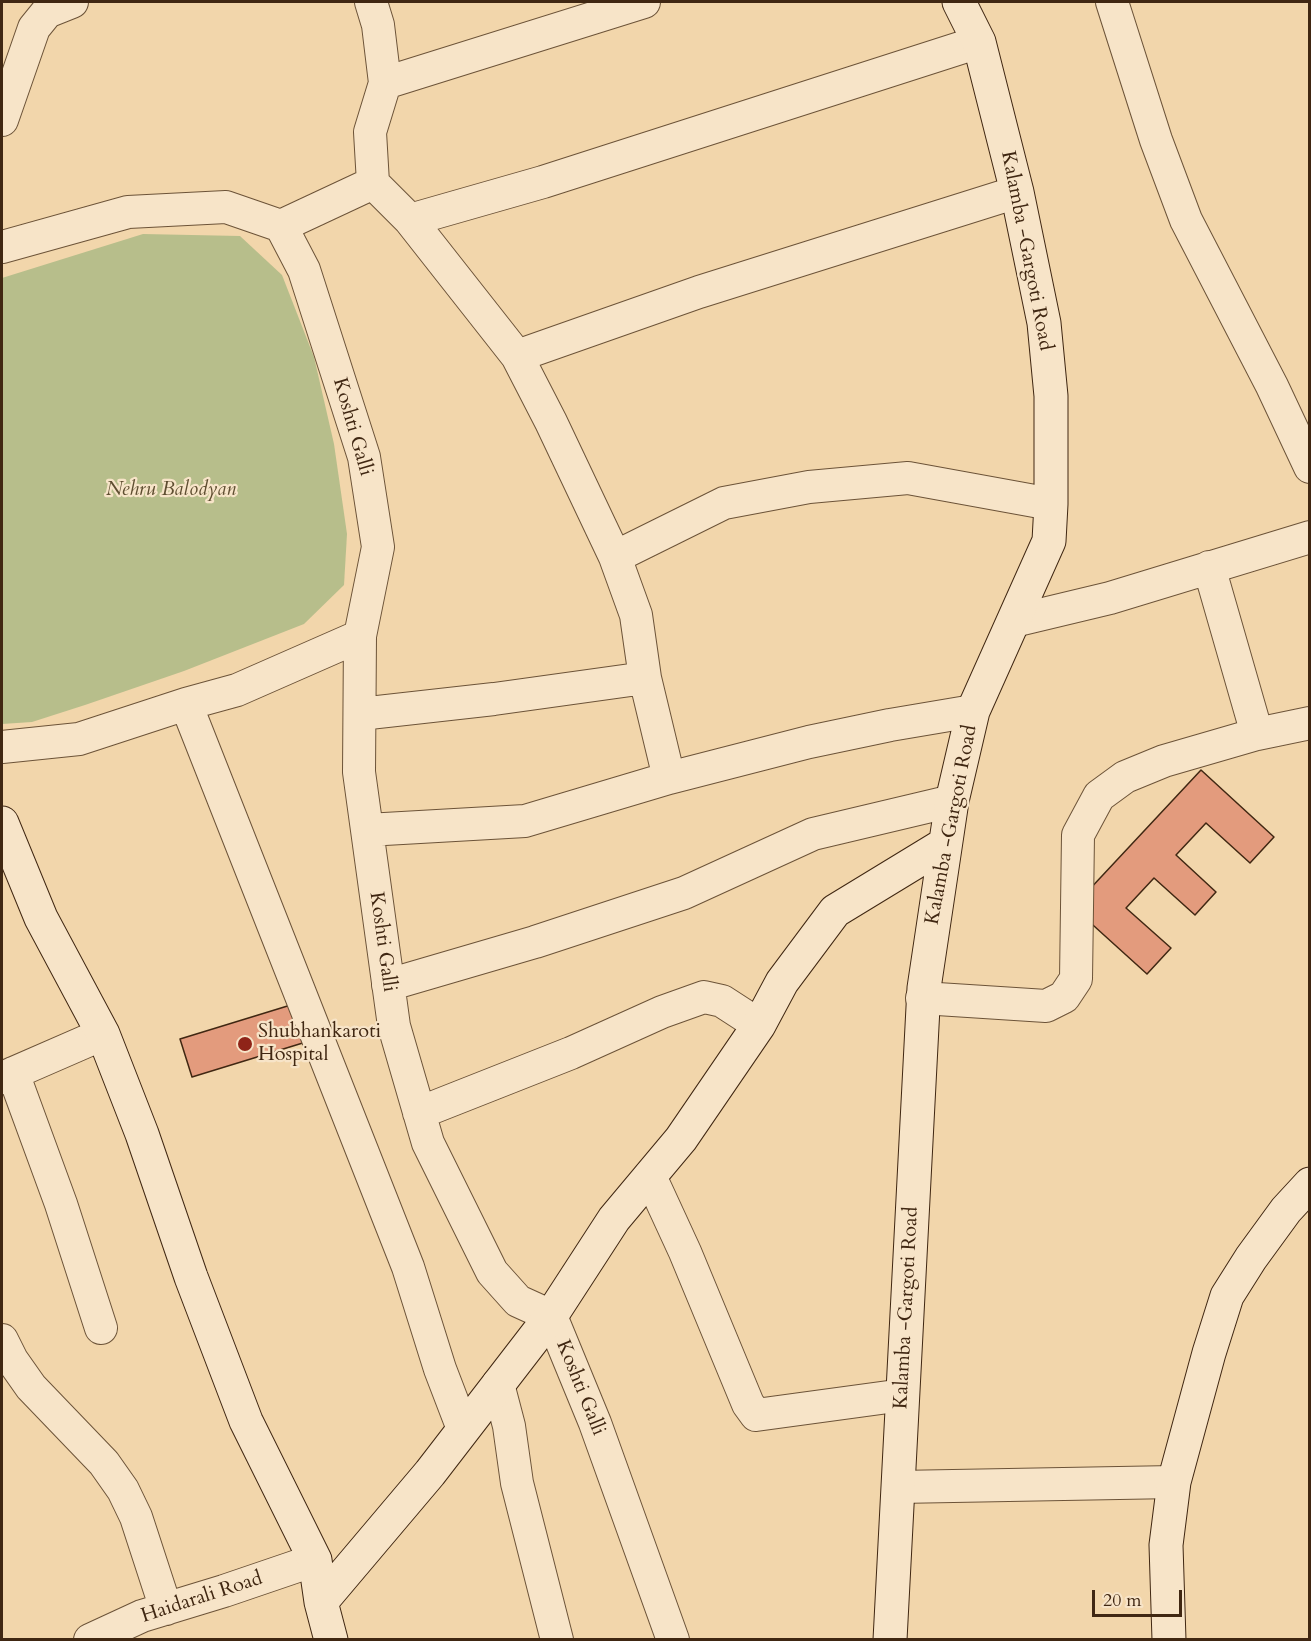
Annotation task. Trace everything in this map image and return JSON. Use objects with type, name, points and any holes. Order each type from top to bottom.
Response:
[{"type":"street","points":[[2,120],[34,28],[47,12],[72,2]]},
{"type":"street","points":[[371,2],[378,26],[385,83],[370,132],[373,183],[410,220],[517,356],[551,422],[615,557],[636,615],[645,678],[669,778]]},
{"type":"street","points":[[385,83],[644,2]]},
{"type":"street","name":"Kalamba -Gargoti Road","points":[[890,1640],[922,998],[952,801],[974,711],[1048,541],[1051,504],[1051,396],[1044,323],[1017,192],[979,42],[959,2]]},
{"type":"street","points":[[1112,2],[1156,140],[1186,220],[1272,386],[1310,467]]},
{"type":"street","points":[[410,220],[554,178],[979,42]]},
{"type":"street","points":[[2,247],[128,212],[226,207],[281,226],[373,183]]},
{"type":"street","points":[[517,356],[699,292],[1017,192]]},
{"type":"street","name":"Koshti Galli","points":[[281,226],[304,270],[364,457],[378,547],[360,636],[359,772],[394,1026],[428,1143],[492,1272],[518,1301],[552,1316],[595,1423],[673,1640]]},
{"type":"street","points":[[615,557],[724,503],[809,486],[908,478],[1051,504]]},
{"type":"street","points":[[1014,621],[1110,598],[1310,537]]},
{"type":"street","points":[[1209,567],[1257,734]]},
{"type":"street","points":[[2,747],[79,739],[237,690],[360,636]]},
{"type":"street","points":[[360,714],[494,699],[645,678]]},
{"type":"street","points":[[186,704],[404,1256],[440,1369],[463,1429]]},
{"type":"street","points":[[367,830],[525,821],[669,778],[809,742],[974,711]]},
{"type":"street","points":[[922,998],[1046,1006],[1064,997],[1077,979],[1078,835],[1099,796],[1125,777],[1164,761],[1257,734],[1310,723]]},
{"type":"street","points":[[388,985],[535,942],[684,893],[813,834],[952,801]]},
{"type":"street","points":[[2,823],[40,918],[103,1034],[142,1134],[191,1277],[246,1420],[315,1560],[321,1602],[331,1640]]},
{"type":"street","points":[[321,1602],[430,1473],[552,1316],[614,1219],[681,1138],[759,1024],[782,982],[835,911],[945,844]]},
{"type":"street","points":[[420,1113],[571,1053],[662,1011],[704,997],[722,1001],[759,1024]]},
{"type":"street","points":[[101,1328],[61,1204],[7,1076],[103,1034]]},
{"type":"street","points":[[650,1176],[686,1252],[748,1404],[756,1415],[903,1395]]},
{"type":"street","points":[[1169,1640],[1166,1545],[1174,1482],[1209,1353],[1227,1296],[1251,1257],[1286,1210],[1310,1184]]},
{"type":"street","points":[[2,1340],[12,1360],[31,1386],[104,1463],[123,1490],[136,1517],[166,1609]]},
{"type":"street","points":[[498,1384],[509,1426],[517,1483],[558,1640]]},
{"type":"street","points":[[898,1487],[1174,1482]]},
{"type":"street","name":"Haidarali Road","points":[[112,1635],[142,1616],[224,1592],[315,1560]]},
{"type":"green space","name":"Nehru Balodyan","points":[[143,234],[240,236],[282,275],[314,357],[334,444],[347,534],[344,585],[304,624],[184,671],[85,705],[32,722],[2,724],[2,278]]},
{"type":"building","points":[[1201,770],[1274,837],[1250,863],[1206,823],[1176,855],[1216,892],[1195,915],[1154,878],[1126,908],[1171,948],[1147,974],[1073,907]]},
{"type":"building","points":[[294,1004],[306,1042],[192,1077],[180,1039]]},
{"type":"place","name":"Shubhankaroti Hospital","points":[[245,1044]]}]
